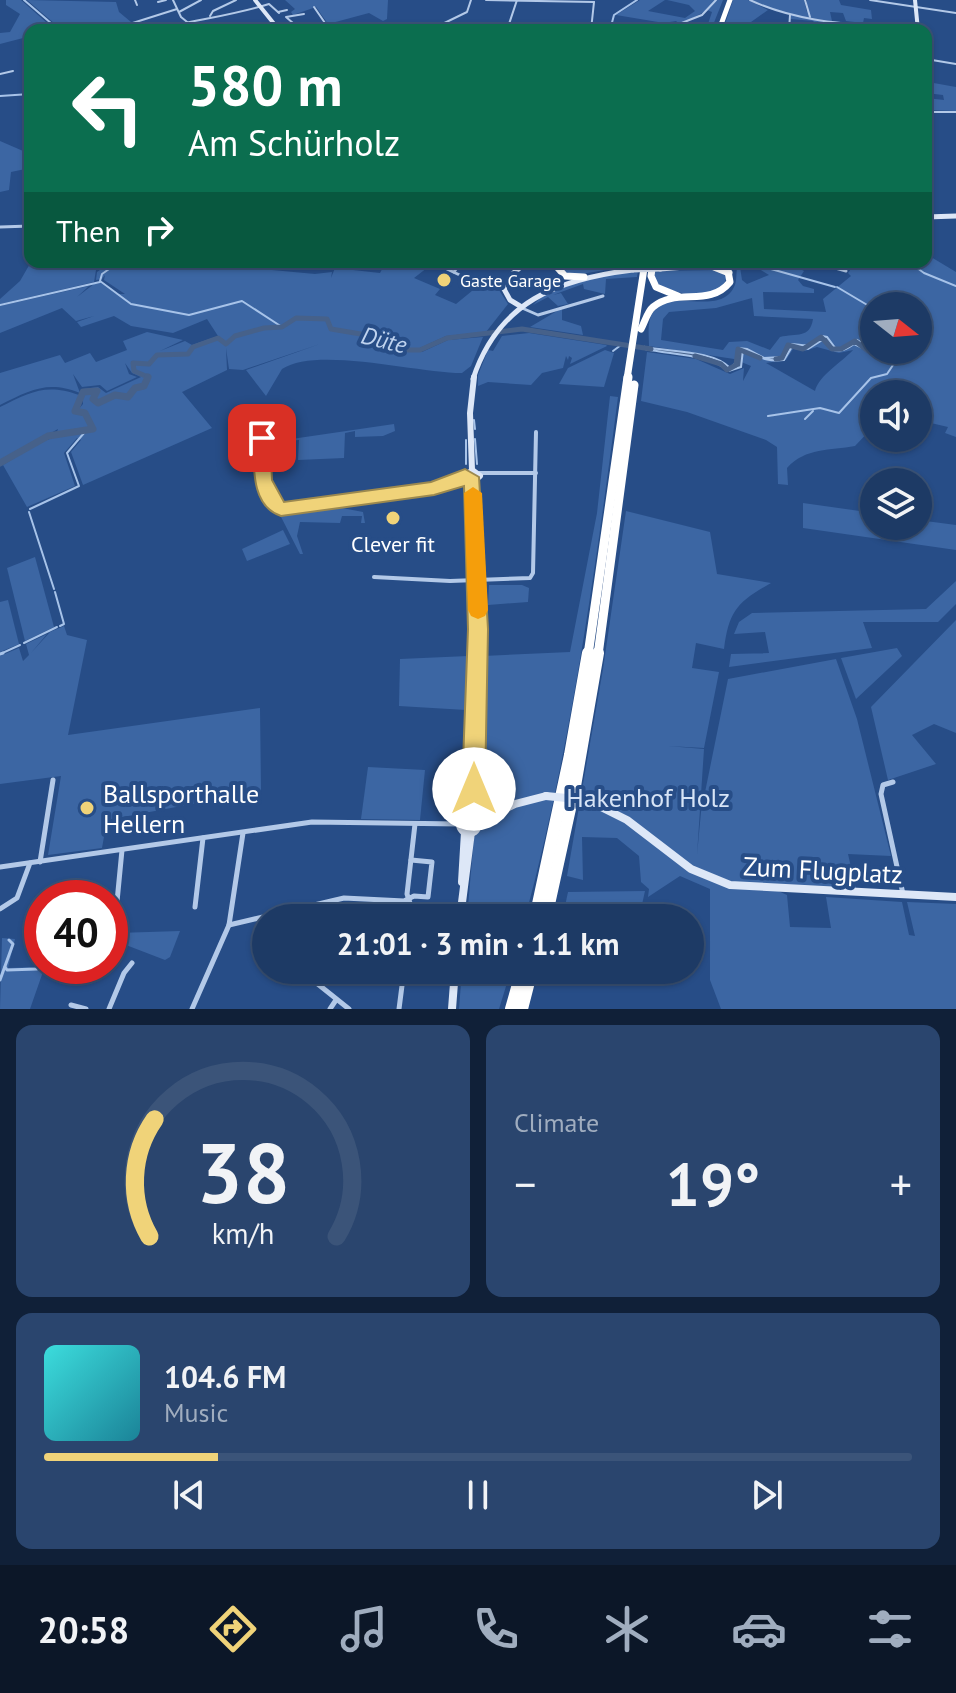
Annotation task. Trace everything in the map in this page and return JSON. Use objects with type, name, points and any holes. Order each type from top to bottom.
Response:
[{"type":"highway","points":[[719,24],[728,0]]},
{"type":"highway","points":[[559,268],[565,283]]},
{"type":"highway","points":[[560,268],[565,276],[584,277]]},
{"type":"highway","points":[[549,904],[569,813],[597,654],[646,268]]},
{"type":"highway","points":[[641,329],[646,268]]},
{"type":"highway","points":[[649,268],[656,287],[673,296],[693,298]]},
{"type":"highway","points":[[538,904],[561,805],[583,685],[641,329],[649,312],[657,304],[673,299],[712,297],[724,290],[730,282],[728,269],[721,268]]},
{"type":"highway","points":[[511,1009],[518,984]]},
{"type":"highway","points":[[522,1009],[528,984]]},
{"type":"street","points":[[135,0],[137,5]]},
{"type":"street","points":[[158,2],[166,0]]},
{"type":"street","points":[[173,0],[190,24]]},
{"type":"street","points":[[130,24],[201,0]]},
{"type":"street","points":[[209,17],[213,11],[236,0]]},
{"type":"street","points":[[255,0],[274,24]]},
{"type":"street","points":[[442,24],[467,12],[471,0]]},
{"type":"street","points":[[486,0],[595,1],[592,24]]},
{"type":"street","points":[[509,24],[517,0]]},
{"type":"street","points":[[686,24],[713,6],[716,0]]},
{"type":"street","points":[[750,0],[764,9],[790,15],[864,24]]},
{"type":"street","points":[[805,0],[810,18]]},
{"type":"street","points":[[870,0],[956,13]]},
{"type":"street","points":[[915,0],[917,24]]},
{"type":"street","points":[[176,24],[279,4]]},
{"type":"street","points":[[272,5],[279,12],[287,10]]},
{"type":"street","points":[[314,7],[325,23],[322,24]]},
{"type":"street","points":[[296,24],[286,17],[304,14]]},
{"type":"street","points":[[789,24],[790,15]]},
{"type":"street","points":[[932,60],[956,64]]},
{"type":"street","points":[[0,74],[13,71]]},
{"type":"street","points":[[932,112],[956,112]]},
{"type":"street","points":[[932,216],[956,216]]},
{"type":"street","points":[[0,227],[24,226]]},
{"type":"street","points":[[445,268],[486,287],[505,292],[515,300],[532,298]]},
{"type":"street","points":[[454,272],[457,268]]},
{"type":"street","points":[[505,292],[511,275],[520,268]]},
{"type":"street","points":[[477,473],[470,426],[473,380],[495,333],[520,306],[584,277],[633,270],[687,268]]},
{"type":"street","points":[[835,268],[846,271]]},
{"type":"street","points":[[505,292],[520,306],[538,315],[603,296]]},
{"type":"street","points":[[374,577],[478,581],[523,580],[532,576],[536,432]]},
{"type":"street","points":[[262,438],[260,458],[263,480],[272,502],[281,509],[434,489],[468,479],[477,473],[537,473]]},
{"type":"street","points":[[260,445],[269,447],[260,458]]},
{"type":"street","points":[[468,479],[477,473]]},
{"type":"street","points":[[461,904],[465,829],[472,818],[478,581],[468,479]]},
{"type":"street","points":[[40,862],[53,780]]},
{"type":"street","points":[[893,782],[883,785],[881,794],[903,895]]},
{"type":"street","name":"Zum Flugplatz","points":[[472,818],[546,796],[587,800],[610,810],[691,869],[719,882],[771,889],[956,897]]},
{"type":"street","points":[[465,829],[472,818]]},
{"type":"street","points":[[0,867],[312,822],[415,824],[465,829]]},
{"type":"street","points":[[410,904],[415,824]]},
{"type":"street","points":[[192,1009],[229,925],[243,833]]},
{"type":"street","points":[[195,907],[203,838]]},
{"type":"street","points":[[119,880],[122,850]]},
{"type":"street","points":[[321,904],[344,898],[428,897],[432,862],[411,860]]},
{"type":"street","points":[[0,909],[17,898],[30,863]]},
{"type":"street","points":[[229,925],[252,920]]},
{"type":"street","points":[[109,1009],[124,973],[132,963]]},
{"type":"street","points":[[321,984],[349,1009]]},
{"type":"street","points":[[399,1009],[402,984]]},
{"type":"street","points":[[452,1009],[454,984]]},
{"type":"street","points":[[330,1009],[336,1000]]},
{"type":"street","points":[[71,1005],[86,1009]]},
{"type":"green space","points":[[6,0],[21,0],[48,24],[24,24],[24,38],[0,44],[0,33],[10,32],[20,14],[6,5]]},
{"type":"green space","points":[[27,0],[116,2],[119,12],[131,22],[126,24],[55,24]]},
{"type":"green space","points":[[285,0],[388,0],[387,19],[383,21],[369,13],[328,24],[316,7],[293,15],[291,12],[295,9]]},
{"type":"green space","points":[[640,0],[665,0],[648,11],[685,18],[695,11],[689,5],[667,0],[723,0],[713,24],[708,24],[712,12],[707,10],[683,24],[616,15]]},
{"type":"green space","points":[[733,0],[748,0],[768,10],[748,24],[725,24]]},
{"type":"green space","points":[[752,0],[804,0],[807,12],[807,0],[839,0],[841,5],[871,10],[872,19],[864,18],[863,23],[846,21],[843,13],[830,12],[832,21],[855,24],[816,24],[791,19],[791,14],[766,8]]},
{"type":"green space","points":[[932,83],[956,87],[956,111],[932,110],[932,99],[944,100],[943,95],[932,94]]},
{"type":"green space","points":[[0,141],[24,151],[24,169],[11,172],[9,190],[0,192]]},
{"type":"green space","points":[[932,258],[956,272],[956,437],[945,433],[948,427],[932,423],[932,380],[860,380],[860,441],[855,446],[802,456],[787,468],[788,485],[778,484],[777,447],[766,440],[687,412],[641,401],[647,352],[696,359],[730,374],[744,368],[743,381],[751,366],[734,359],[649,346],[649,321],[659,306],[669,302],[705,302],[727,296],[734,287],[737,268],[740,268],[742,280],[747,284],[769,275],[758,268],[799,268],[804,271],[798,280],[803,286],[814,289],[814,293],[763,292],[764,309],[826,312],[823,299],[851,276],[848,273],[852,268],[932,268]],"holes":[[[752,298],[754,316],[813,319],[809,330],[780,337],[770,350],[747,341],[729,342],[723,350],[661,340],[663,319],[669,312],[716,308]],[[817,347],[839,353],[853,350],[826,374],[815,391],[766,363],[786,360],[793,349],[805,351]]]},
{"type":"green space","points":[[28,268],[100,268],[96,270],[94,282],[0,304],[0,299],[20,281]]},
{"type":"green space","points":[[103,268],[273,268],[315,274],[332,272],[331,278],[335,268],[380,273],[383,268],[427,268],[414,278],[440,289],[435,295],[456,304],[478,286],[499,290],[508,304],[486,332],[446,336],[411,352],[422,352],[448,340],[483,337],[471,366],[462,373],[368,362],[319,360],[282,369],[266,396],[246,370],[320,344],[243,370],[229,369],[226,348],[227,370],[182,392],[212,428],[83,485],[71,452],[81,440],[77,438],[64,453],[75,486],[27,507],[3,465],[55,437],[58,429],[0,461],[0,407],[38,391],[67,391],[79,395],[73,412],[84,415],[88,425],[92,423],[87,413],[77,411],[83,404],[83,389],[98,387],[106,393],[141,377],[132,373],[125,363],[129,374],[137,377],[107,391],[100,385],[82,387],[73,374],[80,393],[58,387],[39,388],[0,405],[0,373],[60,355],[65,363],[90,353],[96,362],[127,350],[123,341],[147,332],[183,340],[160,351],[185,341],[192,345],[218,336],[207,319],[173,333],[131,326],[114,316],[81,327],[77,322],[94,316],[76,321],[62,308],[0,333],[0,306],[89,286],[77,297],[94,284],[101,283],[116,294],[125,294],[104,280],[105,275],[96,280],[97,272]]},
{"type":"green space","points":[[562,268],[619,268],[574,275],[565,274]]},
{"type":"green space","points":[[717,270],[727,277],[722,286],[705,295],[685,294],[656,284],[654,271]]},
{"type":"green space","points":[[638,271],[637,277],[606,279],[605,294],[584,289],[583,284],[553,295],[561,293],[568,304],[558,306],[548,297],[533,305],[543,296],[568,284]]},
{"type":"green space","points":[[562,308],[562,320],[581,326],[583,335],[530,327]]},
{"type":"green space","points":[[529,333],[607,346],[570,364],[572,358],[569,356],[568,360],[566,356],[563,368],[542,373],[531,385],[488,382],[478,386],[478,375],[488,350],[493,351],[502,336]]},
{"type":"green space","points":[[605,350],[614,353],[604,387],[559,384],[568,368]]},
{"type":"green space","points":[[610,396],[618,397],[569,725],[528,904],[468,904],[474,837],[486,825],[484,817],[476,812],[482,770],[479,757],[483,656],[570,652],[597,513]]},
{"type":"green space","points":[[252,411],[254,467],[231,420]]},
{"type":"green space","points":[[394,424],[395,431],[383,436],[355,437],[355,431],[345,433],[344,458],[298,460],[299,440],[271,442]]},
{"type":"green space","points":[[803,503],[860,511],[860,536],[803,528]]},
{"type":"green space","points":[[337,507],[363,512],[365,523],[361,523],[362,516],[342,516],[340,523],[300,522],[297,536],[303,554],[300,554],[279,513]]},
{"type":"green space","name":"Hakenhof Holz","points":[[626,511],[710,532],[717,574],[771,583],[750,596],[732,616],[724,649],[696,643],[692,668],[719,672],[704,748],[668,746],[704,749],[697,855],[701,812],[728,679],[836,659],[857,719],[891,856],[848,854],[856,889],[765,885],[787,895],[790,927],[831,928],[826,897],[902,902],[909,935],[915,936],[907,902],[956,904],[956,1009],[721,1009],[710,980],[710,889],[680,876],[648,897],[649,889],[641,882],[639,856],[617,838],[582,837],[583,880],[567,876],[603,669]]},
{"type":"green space","points":[[932,522],[956,525],[956,550],[886,540],[932,540]]},
{"type":"green space","points":[[283,530],[290,544],[247,561],[242,549]]},
{"type":"green space","points":[[35,557],[54,627],[25,641],[7,568]]},
{"type":"green space","points":[[956,581],[956,604],[938,622],[863,622],[872,648],[729,667],[731,654],[769,653],[765,632],[734,634],[739,622],[752,613],[926,609]]},
{"type":"green space","points":[[489,585],[522,585],[529,588],[528,602],[488,605]]},
{"type":"green space","points":[[8,600],[19,644],[0,652],[0,602]]},
{"type":"green space","points":[[956,620],[956,733],[934,724],[912,735],[936,764],[888,780],[871,707]]},
{"type":"green space","points":[[64,626],[67,635],[87,640],[68,735],[260,708],[261,791],[107,820],[102,848],[48,855],[61,776],[0,784],[0,656],[19,648],[23,661],[29,655],[26,644],[47,634],[31,653],[50,632]]},
{"type":"green space","points":[[897,648],[902,656],[856,699],[841,658]]},
{"type":"green space","points":[[468,656],[466,710],[399,706],[400,659]]},
{"type":"green space","points":[[368,767],[425,770],[420,820],[361,819]]},
{"type":"green space","points":[[645,891],[642,904],[565,904],[568,892]]},
{"type":"green space","points":[[180,931],[170,957],[165,960],[128,946],[128,933]]},
{"type":"green space","points":[[2,938],[15,939],[8,968],[24,967],[24,984],[39,984],[30,1009],[0,1009]]},
{"type":"green space","points":[[461,984],[507,984],[499,1009],[459,1009]]},
{"type":"shaded area","points":[[822,336],[827,337],[836,349],[843,349],[857,340],[860,347],[854,344],[843,350],[835,350],[824,339],[808,349],[793,345],[784,360],[766,359],[743,350],[741,367],[729,371],[701,358],[645,349],[702,355],[723,362],[730,368],[737,362],[739,348],[764,358],[782,357],[790,344],[812,345]]},
{"type":"waterway","points":[[24,0],[52,24]]},
{"type":"waterway","points":[[612,24],[614,15],[637,0]]},
{"type":"waterway","points":[[0,96],[24,94]]},
{"type":"waterway","points":[[110,268],[102,274],[100,281],[131,304],[189,315],[242,301],[282,327]]},
{"type":"waterway","points":[[770,268],[835,287]]},
{"type":"waterway","points":[[917,268],[956,286]]},
{"type":"waterway","points":[[0,305],[100,282]]},
{"type":"waterway","points":[[837,287],[860,301]]},
{"type":"waterway","name":"Düte","points":[[148,377],[134,371],[133,363],[149,364],[157,355],[188,354],[193,347],[218,338],[226,344],[235,336],[264,328],[282,327],[296,318],[327,319],[331,329],[402,341],[408,350],[420,350],[447,338],[522,329],[651,349]]},
{"type":"waterway","name":"Düte","points":[[776,359],[782,358],[788,345],[803,349],[821,337],[832,349],[841,349],[855,341],[860,345]]},
{"type":"waterway","name":"Düte","points":[[613,351],[621,345]]},
{"type":"waterway","name":"Düte","points":[[695,356],[721,364],[727,370],[736,365],[738,349],[760,358]]},
{"type":"waterway","points":[[768,416],[820,408],[839,413],[871,378],[887,374],[894,364]]},
{"type":"waterway","name":"Düte","points":[[0,463],[48,436],[93,429],[85,413],[75,411],[83,392],[97,391],[93,399],[98,403],[115,395],[128,397],[135,388],[144,386],[148,377]]},
{"type":"waterway","points":[[805,419],[813,411]]},
{"type":"waterway","points":[[474,420],[475,429]]},
{"type":"waterway","points":[[30,509],[79,486],[67,453],[84,433]]},
{"type":"waterway","points":[[475,439],[477,464]]},
{"type":"waterway","points":[[466,440],[466,464]]},
{"type":"waterway","points":[[466,491],[469,501]]},
{"type":"waterway","points":[[29,512],[54,589]]},
{"type":"waterway","points":[[55,592],[64,624],[60,626]]},
{"type":"waterway","points":[[24,643],[57,627]]},
{"type":"waterway","points":[[3,653],[0,654],[20,645]]},
{"type":"waterway","points":[[0,980],[13,944],[9,940]]},
{"type":"waterway","points":[[5,967],[7,970],[24,969]]},
{"type":"slow traffic","points":[[473,493],[478,610]]},
{"type":"place","name":"Gaste Garage","points":[[444,280]]},
{"type":"place","name":"Clever fit","points":[[393,518]]},
{"type":"place","name":"Ballsporthalle Hellern","points":[[87,808]]},
{"type":"route","points":[[262,438],[260,458],[263,480],[272,502],[281,509],[434,489],[465,475],[466,480],[473,482],[478,589],[474,789]]}]
